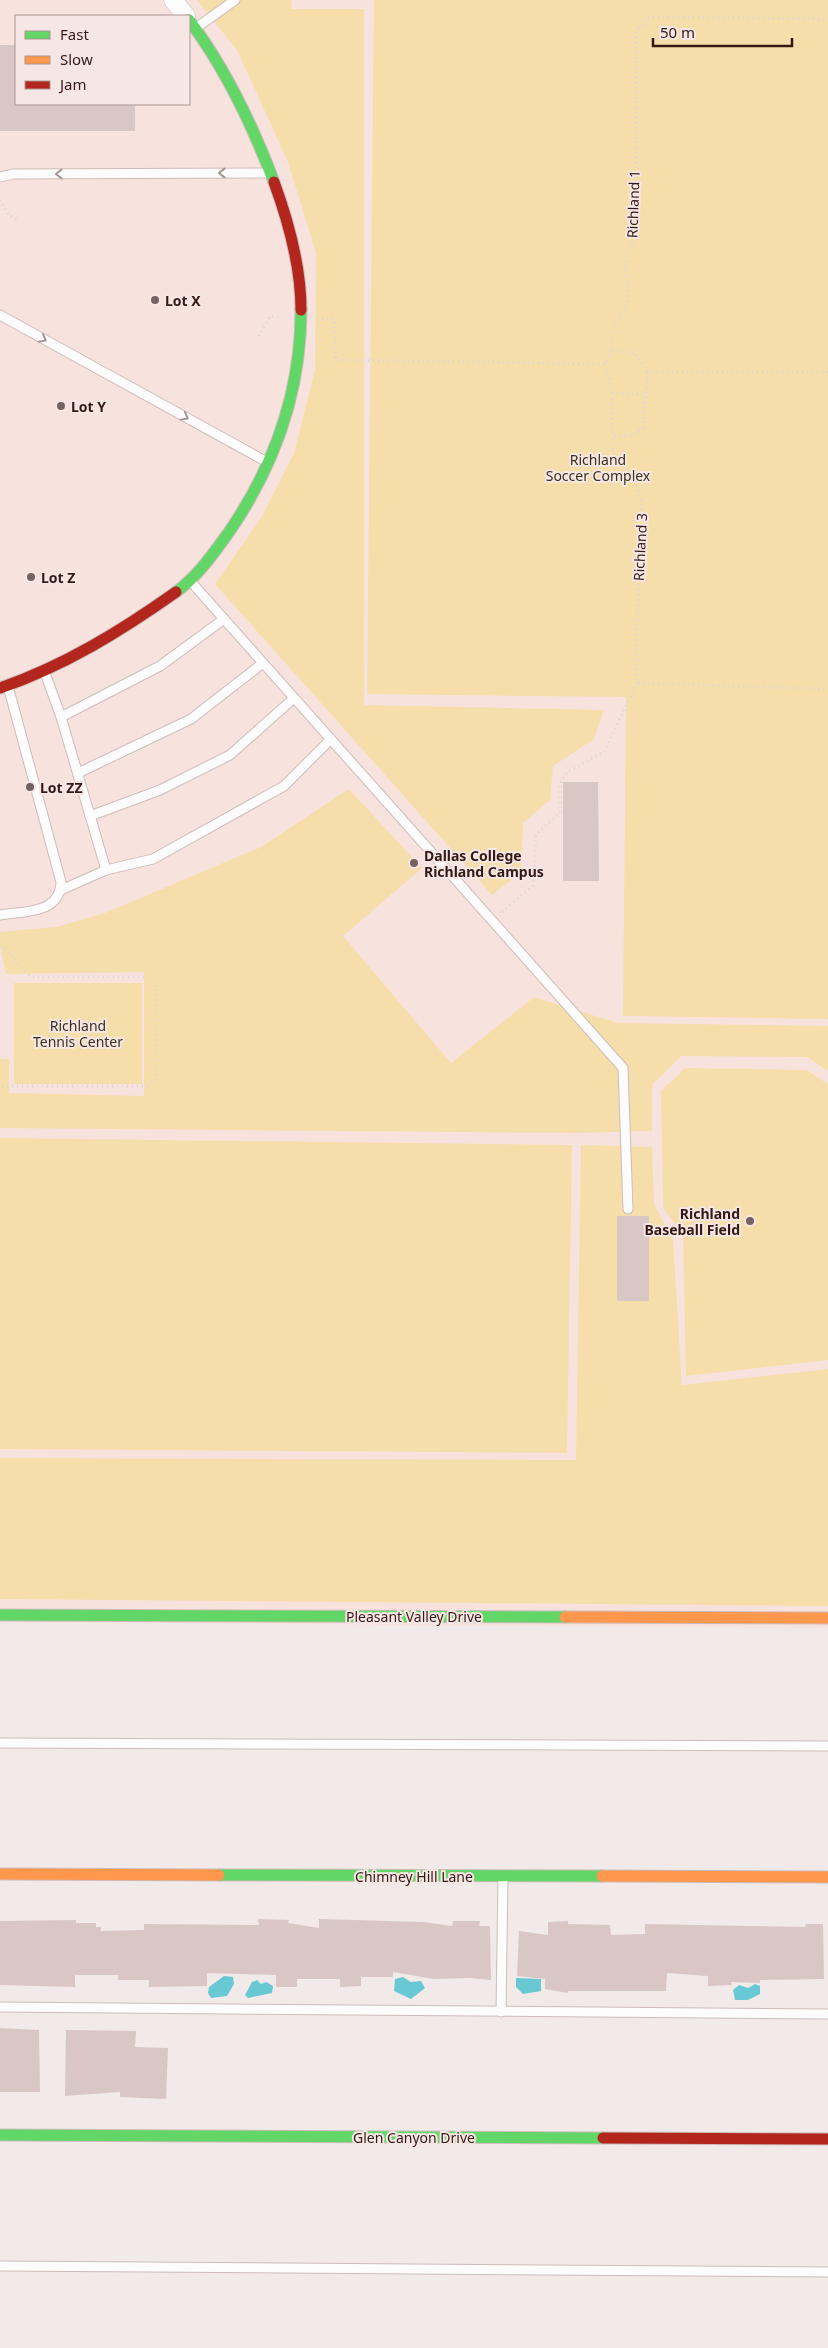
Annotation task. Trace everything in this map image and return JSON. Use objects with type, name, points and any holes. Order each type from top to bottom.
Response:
[{"type":"street","points":[[173,0],[185,15]]},
{"type":"street","points":[[4,687],[45,673],[101,643],[190,581],[212,556],[248,505],[270,463],[286,415],[299,356],[302,318],[299,279],[292,236],[270,172],[248,118],[220,65],[190,21]]},
{"type":"street","name":"Pleasant Valley Drive","points":[[0,1615],[828,1618]]},
{"type":"street","name":"Chimney Hill Lane","points":[[0,1874],[828,1877]]},
{"type":"street","name":"Glen Canyon Drive","points":[[0,2135],[828,2139]]},
{"type":"lane","points":[[190,21],[235,0]]},
{"type":"lane","points":[[0,177],[13,174],[270,172]]},
{"type":"lane","points":[[0,316],[270,463]]},
{"type":"lane","points":[[190,581],[623,1068],[628,1209]]},
{"type":"lane","points":[[61,717],[160,666],[224,619]]},
{"type":"lane","points":[[78,773],[191,719],[263,663]]},
{"type":"lane","points":[[45,673],[61,717],[106,870]]},
{"type":"lane","points":[[0,914],[49,908],[59,897],[62,882],[4,687]]},
{"type":"lane","points":[[90,816],[160,790],[230,755],[294,698]]},
{"type":"lane","points":[[61,890],[106,870],[153,859],[284,786],[331,740]]},
{"type":"lane","points":[[0,1743],[828,1746]]},
{"type":"lane","points":[[501,2012],[503,1876]]},
{"type":"lane","points":[[0,2007],[828,2014]]},
{"type":"lane","points":[[0,2266],[828,2272]]},
{"type":"path","name":"Richland 1","points":[[605,364],[612,350],[614,328],[628,303],[626,261],[635,236],[636,32],[649,17],[828,19]]},
{"type":"path","points":[[0,200],[8,214],[19,221]]},
{"type":"path","points":[[259,336],[270,316],[284,317]]},
{"type":"path","points":[[318,319],[334,319],[336,360],[370,359],[605,364],[612,393],[646,395]]},
{"type":"path","points":[[612,350],[635,353],[648,372],[643,427],[633,435],[613,436]]},
{"type":"path","points":[[648,372],[828,372]]},
{"type":"path","name":"Richland 3","points":[[612,393],[613,452],[633,477],[642,503],[637,620],[638,683]]},
{"type":"path","points":[[492,921],[534,886],[536,834],[560,813],[560,784],[567,772],[604,752],[638,683],[828,689]]},
{"type":"path","points":[[0,947],[11,954],[21,970],[34,977],[149,978],[155,983],[157,991],[157,1074],[155,1080],[148,1086],[143,1087],[0,1086]]},
{"type":"shaded area","name":"Dallas College Richland Campus","points":[[0,0],[828,0],[828,1628],[0,1622]]},
{"type":"green space","points":[[197,0],[291,0],[292,9],[364,9],[364,705],[604,710],[594,739],[553,766],[550,800],[523,823],[521,872],[492,895],[215,584],[261,518],[294,453],[315,369],[316,253],[288,162],[237,50]]},
{"type":"green space","name":"Richland Soccer Complex","points":[[374,0],[828,0],[828,1019],[623,1016],[626,697],[367,694]]},
{"type":"green space","points":[[349,789],[422,868],[343,936],[451,1063],[534,997],[618,1023],[828,1026],[828,1071],[807,1057],[681,1056],[652,1085],[652,1131],[577,1133],[0,1128],[0,1059],[9,1059],[9,1093],[144,1096],[144,972],[6,974],[0,945],[0,932],[56,927],[105,913],[261,847]]},
{"type":"green space","name":"Richland Tennis Center","points":[[14,983],[142,983],[142,1084],[14,1084]]},
{"type":"green space","name":"Richland Baseball Field","points":[[685,1068],[807,1070],[828,1084],[828,1360],[686,1376],[683,1234],[663,1208],[661,1091]]},
{"type":"green space","points":[[0,1138],[572,1145],[567,1453],[0,1449]]},
{"type":"green space","points":[[581,1145],[652,1147],[654,1204],[673,1240],[682,1385],[828,1369],[828,1606],[0,1599],[0,1458],[576,1460]]},
{"type":"water","points":[[224,1976],[233,1977],[234,1984],[227,1996],[211,1998],[208,1993],[209,1987]]},
{"type":"water","points":[[403,1977],[411,1982],[421,1981],[425,1988],[411,1999],[394,1991],[395,1979]]},
{"type":"water","points":[[516,1978],[541,1979],[541,1991],[523,1994],[516,1987]]},
{"type":"water","points":[[257,1980],[261,1984],[266,1982],[273,1986],[272,1993],[248,1998],[245,1995],[252,1982]]},
{"type":"water","points":[[755,1984],[760,1986],[760,1994],[748,2000],[735,2000],[733,1990],[739,1985],[748,1988]]},
{"type":"building","points":[[0,45],[15,45],[15,105],[135,105],[135,131],[0,131]]},
{"type":"building","points":[[563,782],[598,782],[599,881],[563,881]]},
{"type":"building","points":[[617,1216],[649,1216],[649,1301],[617,1301]]},
{"type":"building","points":[[258,1919],[289,1920],[288,1923],[319,1928],[319,1919],[423,1922],[452,1926],[453,1921],[480,1921],[479,1926],[490,1926],[491,1980],[470,1978],[434,1979],[393,1972],[393,1977],[361,1977],[361,1986],[340,1987],[340,1979],[297,1979],[297,1987],[276,1987],[276,1975],[207,1973],[207,1986],[149,1987],[149,1980],[118,1980],[118,1975],[75,1975],[75,1987],[0,1985],[0,1921],[76,1920],[76,1923],[96,1923],[96,1927],[101,1927],[101,1931],[144,1930],[144,1924],[259,1925]]},
{"type":"building","points":[[568,1921],[568,1924],[610,1925],[611,1935],[645,1934],[645,1924],[806,1927],[805,1924],[823,1924],[824,1979],[760,1980],[760,1983],[731,1982],[732,1985],[708,1986],[708,1976],[667,1973],[666,1991],[568,1991],[568,1993],[545,1989],[545,1979],[517,1976],[519,1931],[548,1935],[548,1922]]},
{"type":"building","points":[[0,2028],[39,2030],[40,2092],[0,2092]]},
{"type":"building","points":[[66,2030],[136,2031],[135,2047],[168,2048],[166,2099],[120,2097],[120,2092],[65,2096]]},
{"type":"traffic: fast","points":[[190,21],[215,58],[237,98],[257,139],[274,182]]},
{"type":"traffic: fast","points":[[176,592],[198,572],[229,532],[260,481],[272,454],[282,427],[296,370],[301,310]]},
{"type":"traffic: fast","points":[[0,1615],[565,1617]]},
{"type":"traffic: fast","points":[[219,1875],[602,1876]]},
{"type":"traffic: fast","points":[[0,2135],[603,2138]]},
{"type":"traffic: slow","points":[[565,1617],[828,1618]]},
{"type":"traffic: slow","points":[[0,1874],[219,1875]]},
{"type":"traffic: slow","points":[[602,1876],[828,1877]]},
{"type":"traffic: jam","points":[[274,182],[285,213],[293,245],[299,277],[301,310]]},
{"type":"traffic: jam","points":[[0,688],[69,658],[113,634],[176,592]]},
{"type":"traffic: jam","points":[[603,2138],[828,2139]]},
{"type":"place","name":"Lot X","points":[[155,300]]},
{"type":"place","name":"Lot Y","points":[[61,406]]},
{"type":"place","name":"Lot Z","points":[[31,577]]},
{"type":"place","name":"Lot ZZ","points":[[30,787]]},
{"type":"place","name":"Dallas College Richland Campus","points":[[414,863]]},
{"type":"place","name":"Richland Baseball Field","points":[[750,1221]]}]
